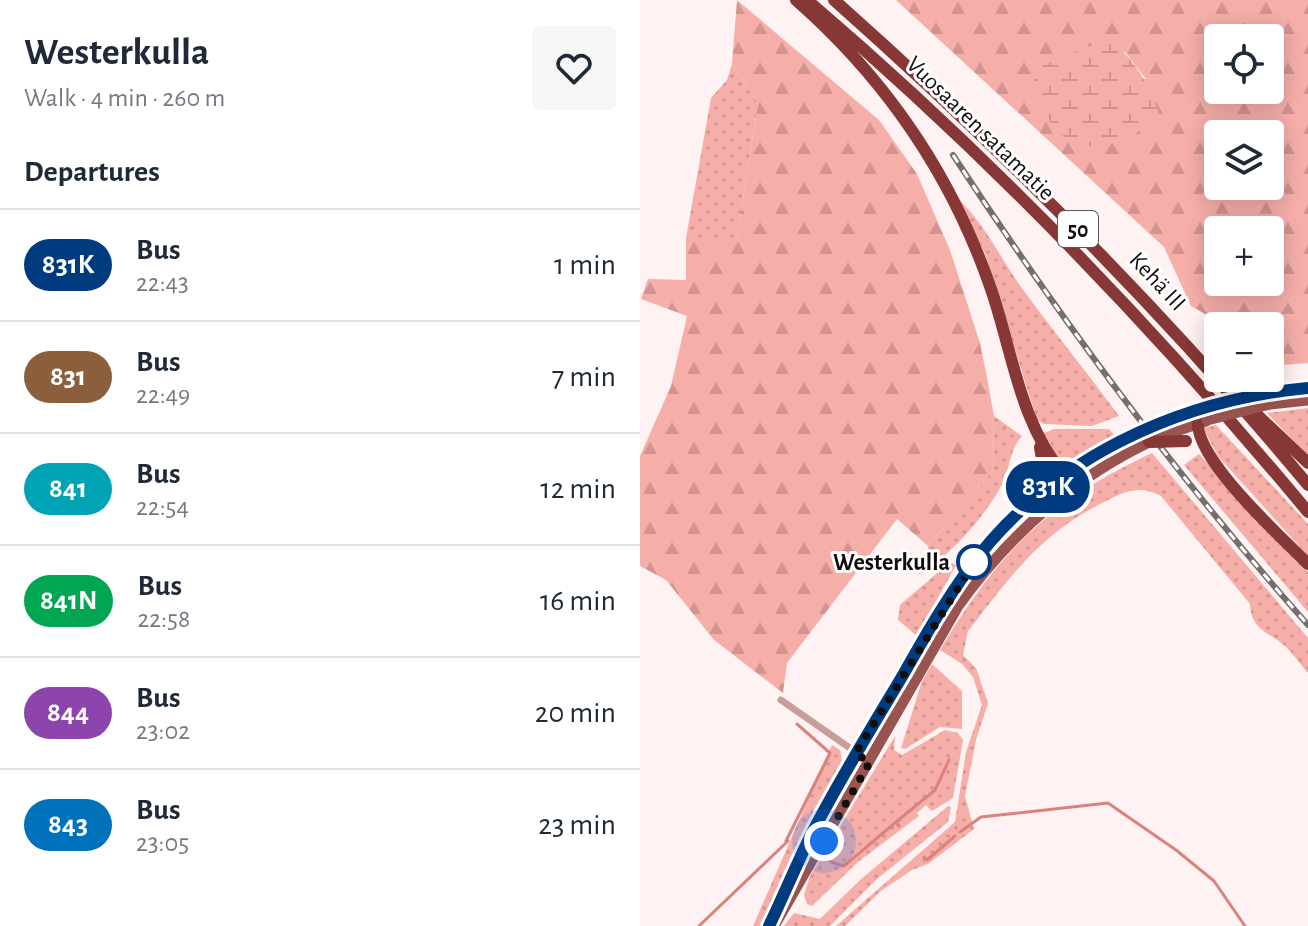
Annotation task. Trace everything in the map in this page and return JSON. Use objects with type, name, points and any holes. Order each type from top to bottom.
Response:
[{"type":"highway","points":[[796,0],[886,94],[941,174],[982,264],[1023,403],[1037,436],[1064,475],[1084,478]]},
{"type":"highway","name":"Vuosaaren satamatie","points":[[807,0],[948,125],[1090,265],[1221,408],[1308,512]]},
{"type":"highway","name":"Kehä III","points":[[834,0],[1030,180],[1235,398]]},
{"type":"highway","points":[[1235,398],[1265,420],[1308,463]]},
{"type":"highway","points":[[1235,398],[1308,485]]},
{"type":"highway","points":[[1202,418],[1203,446]]},
{"type":"highway","points":[[1149,442],[1183,435],[1203,446],[1234,488],[1308,564]]},
{"type":"highway","points":[[1030,501],[1044,472],[1037,436]]},
{"type":"main road","points":[[1183,435],[1202,418],[1261,394],[1308,387]]},
{"type":"main road","points":[[771,926],[811,835],[855,754],[970,566],[1030,501],[1117,441],[1170,419],[1202,418],[1270,404],[1308,400]]},
{"type":"main road","points":[[771,926],[870,762],[958,606],[981,574],[1024,527],[1084,478],[1149,442]]},
{"type":"street","points":[[781,700],[870,762]]},
{"type":"green space","points":[[737,0],[879,120],[917,174],[950,250],[980,343],[994,416],[993,470],[928,546],[897,519],[787,663],[783,693],[714,640],[666,580],[640,566],[640,456],[671,386],[687,316],[641,299],[648,279],[686,280],[686,238],[737,238],[758,103],[732,64]]},
{"type":"green space","points":[[896,0],[1308,0],[1308,363],[1284,365],[1284,312],[1204,313],[1191,306],[1164,247]],"holes":[[[1125,52],[1146,79],[1032,70],[1070,55]]]},
{"type":"green space","points":[[1107,39],[1126,55],[1140,73],[1160,116],[1124,142],[1074,148],[1046,117],[1032,70]]},
{"type":"green space","points":[[732,64],[758,103],[737,238],[686,238],[711,98],[727,80]]},
{"type":"green space","points":[[960,201],[1119,416],[1092,426],[1044,424],[1037,420],[986,256]]},
{"type":"green space","points":[[1308,408],[1308,456],[1267,413]]},
{"type":"green space","points":[[994,416],[1022,436],[1003,482],[966,534],[941,559],[918,575],[927,561],[928,546],[993,470]]},
{"type":"green space","points":[[1216,425],[1308,524],[1308,556],[1218,456],[1203,428]]},
{"type":"green space","points":[[1054,429],[1109,429],[1115,436],[1063,467],[1044,433]]},
{"type":"green space","points":[[1152,453],[1308,638],[1308,673],[1286,647],[1258,626],[1250,604],[1161,496],[1138,490],[1102,503],[1080,515],[1043,543],[968,631],[963,655],[976,668],[988,703],[976,740],[965,796],[974,829],[928,864],[912,870],[881,891],[845,926],[836,926],[955,822],[966,752],[982,705],[973,677],[962,664],[940,650],[962,616],[983,585],[1029,533],[1084,490]]},
{"type":"green space","points":[[1199,454],[1308,572],[1308,612],[1184,465]]},
{"type":"green space","points":[[950,562],[956,565],[917,636],[898,620],[900,605]]},
{"type":"green space","points":[[932,664],[962,691],[962,729],[940,727],[905,749],[901,748],[922,681]]},
{"type":"green space","points":[[945,730],[958,733],[963,740],[953,798],[932,811],[926,805],[917,813],[919,816],[858,862],[812,906],[807,904],[804,895],[810,876],[895,736],[894,750],[902,755]]},
{"type":"green space","points":[[832,745],[840,750],[842,762],[761,926],[753,926]]},
{"type":"green space","points":[[948,806],[951,807],[948,822],[877,879],[830,926],[784,926],[794,913],[820,919],[860,880]]},
{"type":"waterway","points":[[786,841],[830,753],[797,724]]},
{"type":"waterway","points":[[896,822],[935,790],[949,760]]},
{"type":"waterway","points":[[960,832],[981,817],[1108,803],[1176,850],[1214,881],[1245,926]]},
{"type":"waterway","points":[[831,862],[844,866],[896,822],[899,826]]},
{"type":"waterway","points":[[924,857],[927,860],[955,836]]},
{"type":"waterway","points":[[699,926],[788,841]]},
{"type":"railway","points":[[953,155],[1122,396],[1212,512],[1308,625]]},
{"type":"bus line","name":"831K","points":[[769,926],[811,835],[855,754],[948,599],[970,566],[1013,517],[1064,475],[1117,441],[1192,411],[1261,394],[1308,388]]},
{"type":"place","name":"Westerkulla","points":[[974,562]]},
{"type":"route","points":[[824,841],[870,762],[855,754],[948,599],[974,562]]}]
